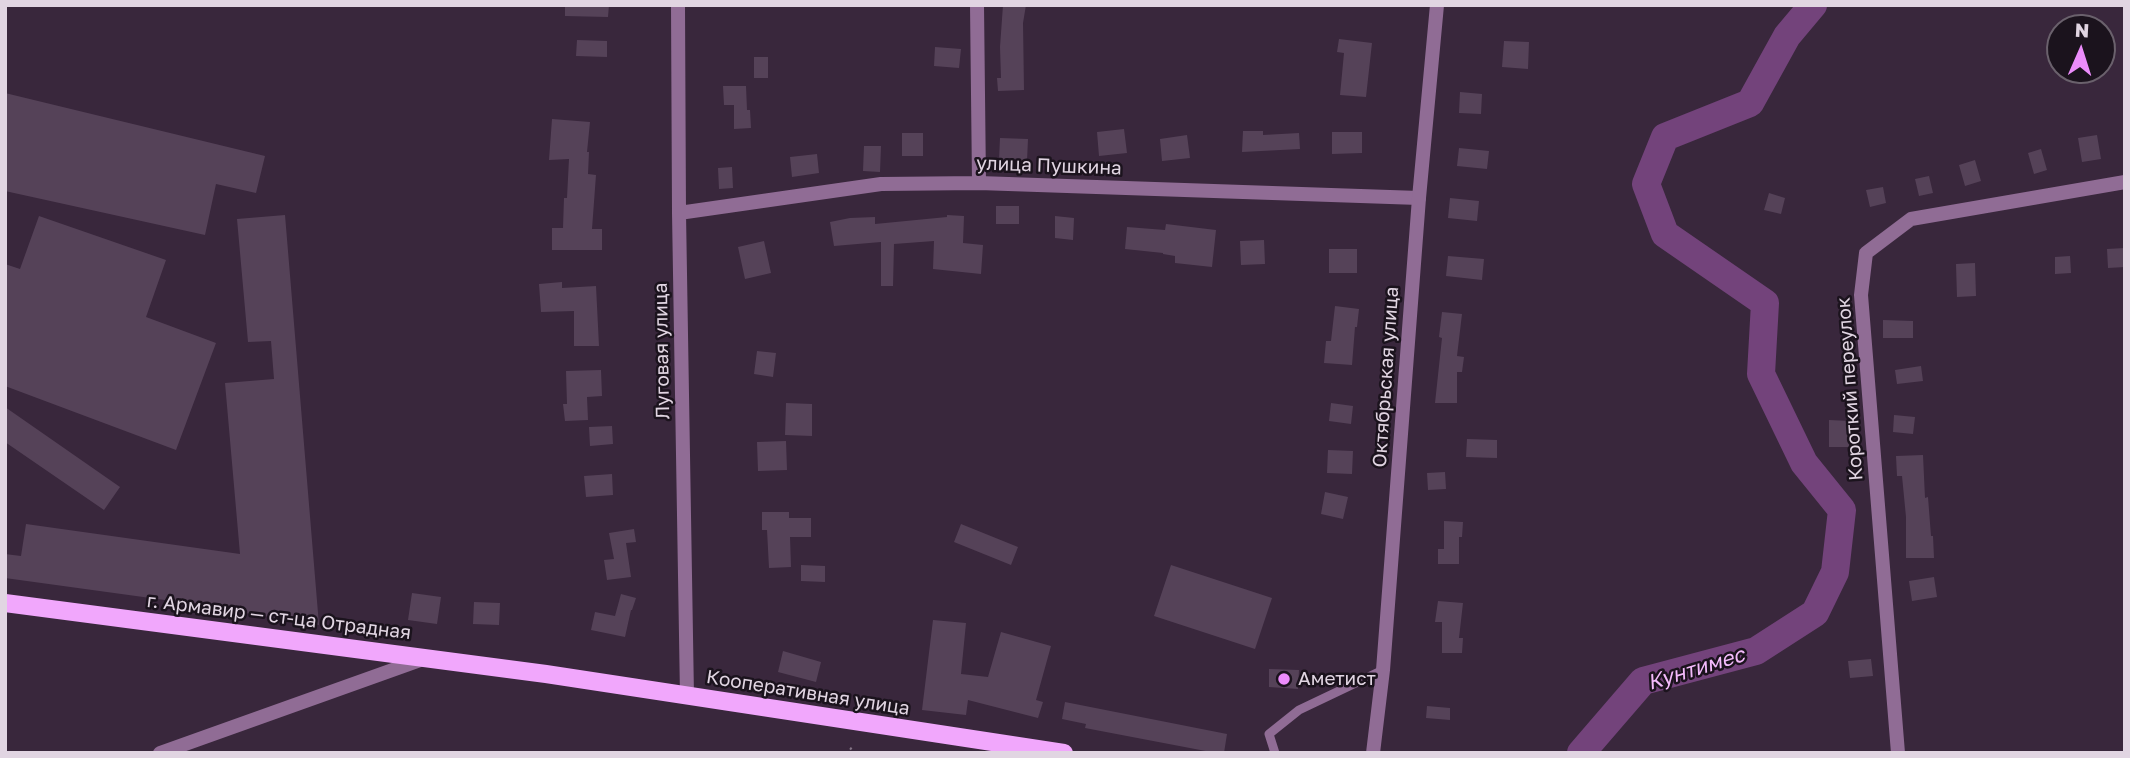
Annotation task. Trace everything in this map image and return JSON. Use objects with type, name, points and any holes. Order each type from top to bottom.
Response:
[{"type":"main road","name":"г. Армавир — ст-ца Отрадная","points":[[5,603],[546,674]]},
{"type":"main road","name":"Кооперативная улица","points":[[546,674],[1064,753]]},
{"type":"street","name":"Луговая улица","points":[[678,5],[687,696]]},
{"type":"street","points":[[977,5],[979,183]]},
{"type":"street","name":"Октябрьская улица","points":[[1374,753],[1437,5]]},
{"type":"street","name":"Короткий переулок","points":[[1898,753],[1861,295],[1866,253],[1911,219],[2125,182]]},
{"type":"street","name":"улица Пушкина","points":[[679,213],[881,184],[979,183],[1419,198]]},
{"type":"street","points":[[160,753],[427,657]]},
{"type":"lane","points":[[1275,753],[1269,734],[1299,710],[1382,670]]},
{"type":"path","points":[[850,748],[857,753]]},
{"type":"building","points":[[565,5],[609,5],[608,17],[565,16]]},
{"type":"building","points":[[1003,5],[1026,5],[1023,23],[1024,90],[998,91],[997,78],[1001,78]]},
{"type":"building","points":[[1339,39],[1372,43],[1366,97],[1340,95],[1344,53],[1337,52]]},
{"type":"building","points":[[577,40],[607,41],[607,57],[576,56]]},
{"type":"building","points":[[1504,41],[1529,42],[1528,69],[1502,67]]},
{"type":"building","points":[[935,47],[961,49],[959,68],[934,66]]},
{"type":"building","points":[[754,57],[768,57],[768,78],[754,78]]},
{"type":"building","points":[[723,86],[746,86],[751,128],[734,129],[734,105],[724,105]]},
{"type":"building","points":[[1460,92],[1482,94],[1481,114],[1459,113]]},
{"type":"building","points":[[5,93],[265,156],[256,193],[216,184],[205,235],[5,191]]},
{"type":"building","points":[[552,119],[590,122],[588,174],[596,175],[592,229],[602,229],[602,250],[552,250],[552,228],[563,228],[569,159],[549,160]]},
{"type":"building","points":[[1124,129],[1127,153],[1099,156],[1097,132]]},
{"type":"building","points":[[1243,131],[1263,131],[1263,135],[1299,133],[1300,149],[1242,152]]},
{"type":"building","points":[[1332,132],[1362,132],[1362,153],[1332,154]]},
{"type":"building","points":[[902,133],[923,133],[923,156],[902,156]]},
{"type":"building","points":[[1187,135],[1190,158],[1162,161],[1160,139]]},
{"type":"building","points":[[2097,135],[2101,159],[2082,162],[2078,138]]},
{"type":"building","points":[[1000,138],[1028,139],[1027,161],[999,160]]},
{"type":"building","points":[[864,146],[881,146],[880,172],[863,171]]},
{"type":"building","points":[[1459,148],[1489,151],[1487,169],[1457,166]]},
{"type":"building","points":[[2041,149],[2047,170],[2034,174],[2028,153]]},
{"type":"building","points":[[817,154],[819,173],[792,177],[790,157]]},
{"type":"building","points":[[1975,160],[1981,181],[1965,186],[1959,165]]},
{"type":"building","points":[[732,167],[733,188],[719,189],[718,168]]},
{"type":"building","points":[[1929,176],[1933,193],[1919,196],[1915,179]]},
{"type":"building","points":[[1883,187],[1886,203],[1870,207],[1866,190]]},
{"type":"building","points":[[1769,193],[1785,198],[1781,214],[1764,210]]},
{"type":"building","points":[[1450,198],[1479,201],[1477,221],[1448,218]]},
{"type":"building","points":[[996,206],[1019,206],[1019,224],[996,224]]},
{"type":"building","points":[[285,215],[319,625],[245,611],[5,578],[5,554],[21,556],[26,524],[240,554],[225,383],[274,379],[271,341],[248,342],[237,219]]},
{"type":"building","points":[[947,215],[964,216],[963,243],[983,245],[981,274],[933,269],[934,241],[894,244],[893,286],[881,286],[881,242],[834,246],[830,222],[875,217],[875,224]]},
{"type":"building","points":[[39,216],[166,260],[146,317],[216,343],[176,450],[5,386],[5,264],[20,269]]},
{"type":"building","points":[[1055,216],[1074,218],[1073,240],[1055,238]]},
{"type":"building","points":[[1166,224],[1216,230],[1212,267],[1175,263],[1175,256],[1163,253],[1125,249],[1127,227],[1165,230]]},
{"type":"building","points":[[1264,240],[1265,264],[1241,265],[1240,241]]},
{"type":"building","points":[[764,241],[771,273],[745,279],[738,247]]},
{"type":"building","points":[[2125,248],[2125,267],[2108,268],[2107,249]]},
{"type":"building","points":[[1329,249],[1357,249],[1357,273],[1329,273]]},
{"type":"building","points":[[1448,256],[1484,259],[1482,280],[1446,276]]},
{"type":"building","points":[[2070,256],[2071,273],[2055,274],[2055,257]]},
{"type":"building","points":[[1975,263],[1976,296],[1957,297],[1956,264]]},
{"type":"building","points":[[562,282],[562,288],[596,286],[599,346],[574,346],[574,311],[541,312],[539,284]]},
{"type":"building","points":[[1335,306],[1359,309],[1352,365],[1324,363],[1326,341],[1331,341]]},
{"type":"building","points":[[1442,312],[1462,314],[1457,356],[1464,357],[1462,372],[1457,372],[1457,403],[1435,403]]},
{"type":"building","points":[[1883,320],[1913,321],[1913,338],[1883,338]]},
{"type":"building","points":[[757,351],[776,353],[773,377],[754,374]]},
{"type":"building","points":[[1921,366],[1923,381],[1897,384],[1895,370]]},
{"type":"building","points":[[601,370],[602,396],[587,397],[588,420],[565,421],[563,404],[567,404],[566,371]]},
{"type":"building","points":[[786,403],[812,404],[812,436],[785,435]]},
{"type":"building","points":[[1331,403],[1353,406],[1351,424],[1329,421]]},
{"type":"building","points":[[5,407],[120,487],[104,510],[5,442]]},
{"type":"building","points":[[1894,415],[1915,417],[1913,434],[1893,432]]},
{"type":"building","points":[[1829,420],[1850,421],[1849,447],[1829,447]]},
{"type":"building","points":[[612,426],[613,444],[590,446],[589,427]]},
{"type":"building","points":[[1467,439],[1497,440],[1497,458],[1466,457]]},
{"type":"building","points":[[786,441],[787,470],[758,471],[757,442]]},
{"type":"building","points":[[1328,450],[1353,451],[1352,474],[1327,473]]},
{"type":"building","points":[[1923,455],[1925,498],[1928,497],[1934,558],[1906,558],[1902,476],[1897,476],[1896,456]]},
{"type":"building","points":[[1445,472],[1446,489],[1428,490],[1427,473]]},
{"type":"building","points":[[612,474],[613,495],[586,497],[584,476]]},
{"type":"building","points":[[1325,492],[1348,497],[1343,519],[1321,514]]},
{"type":"building","points":[[762,512],[789,512],[789,518],[811,518],[811,537],[790,537],[791,567],[769,568],[767,530],[762,530]]},
{"type":"building","points":[[1444,521],[1463,522],[1462,537],[1459,537],[1459,564],[1438,564],[1438,549],[1444,549]]},
{"type":"building","points":[[961,524],[1018,547],[1011,565],[954,542]]},
{"type":"building","points":[[634,529],[636,542],[626,543],[631,577],[607,580],[604,560],[614,559],[609,533]]},
{"type":"building","points":[[801,565],[825,566],[825,582],[801,581]]},
{"type":"building","points":[[1171,565],[1272,598],[1255,649],[1154,616]]},
{"type":"building","points":[[1934,577],[1937,597],[1912,601],[1909,581]]},
{"type":"building","points":[[412,593],[441,597],[437,624],[408,620]]},
{"type":"building","points":[[621,594],[636,598],[625,637],[591,630],[595,612],[615,616]]},
{"type":"building","points":[[1438,601],[1463,603],[1459,638],[1463,638],[1462,653],[1442,653],[1442,622],[1435,622]]},
{"type":"building","points":[[474,602],[500,603],[499,625],[473,624]]},
{"type":"building","points":[[933,620],[966,623],[961,674],[988,677],[1001,632],[1051,646],[1036,700],[1043,702],[1038,718],[968,700],[966,715],[922,710]]},
{"type":"building","points":[[783,651],[821,662],[816,682],[778,672]]},
{"type":"building","points":[[1871,659],[1873,676],[1850,678],[1848,661]]},
{"type":"building","name":"Аметист","points":[[1269,669],[1299,670],[1298,689],[1269,687]]},
{"type":"building","points":[[1065,702],[1227,734],[1224,753],[1085,728],[1086,724],[1062,719]]},
{"type":"building","points":[[1427,706],[1450,708],[1450,720],[1426,718]]},
{"type":"waterway","name":"Кунтимес","points":[[1581,753],[1643,681],[1756,651],[1815,613],[1835,572],[1842,510],[1804,463],[1761,374],[1765,303],[1665,234],[1646,184],[1665,137],[1750,103],[1787,36],[1813,5]]},
{"type":"place","name":"Аметист","points":[[1284,679]]}]
